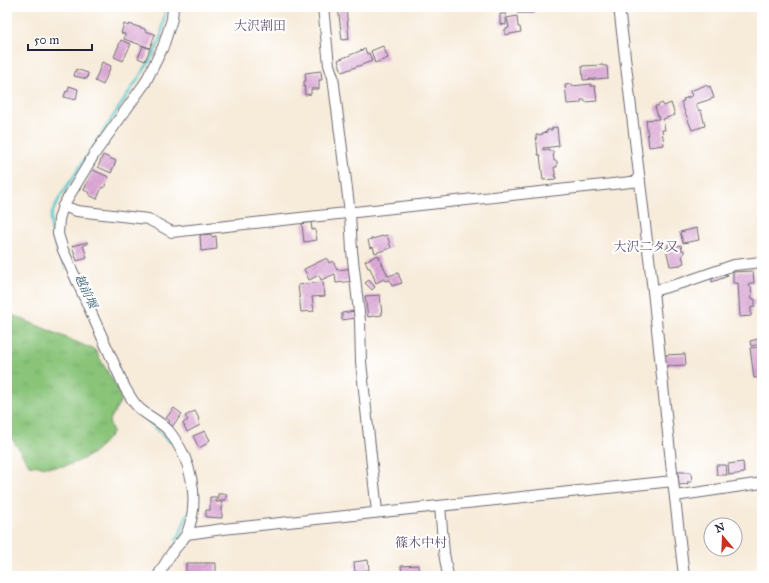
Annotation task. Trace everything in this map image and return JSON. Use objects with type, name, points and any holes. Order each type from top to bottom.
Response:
[{"type":"street","points":[[158,576],[173,551],[187,534],[193,511],[194,491],[190,475],[177,442],[167,429],[138,408],[125,388],[63,250],[58,234],[59,219],[63,206],[70,192],[95,153],[145,83],[164,47],[172,19],[173,7]]},
{"type":"street","points":[[323,7],[329,65],[333,77],[350,213],[352,251],[360,321],[361,362],[377,512]]},
{"type":"street","points":[[619,7],[653,291],[684,576]]},
{"type":"street","points":[[63,206],[77,211],[148,219],[172,232],[640,181]]},
{"type":"street","points":[[653,291],[685,282],[734,265],[762,262]]},
{"type":"street","points":[[187,534],[377,512],[673,481]]},
{"type":"street","points":[[675,496],[762,483]]},
{"type":"street","points":[[440,506],[448,576]]},
{"type":"green space","points":[[15,316],[95,350],[118,390],[121,400],[109,422],[113,432],[103,444],[85,458],[59,467],[29,465],[7,431],[7,318]]},
{"type":"building","points":[[338,7],[346,7],[349,39],[342,40]]},
{"type":"building","points":[[518,7],[533,7],[533,13],[518,13]]},
{"type":"building","points":[[500,14],[506,14],[506,25],[500,24]]},
{"type":"building","points":[[517,16],[518,27],[520,27],[521,32],[505,35],[505,29],[509,28],[507,18]]},
{"type":"building","points":[[124,24],[145,29],[145,31],[155,34],[150,48],[124,39],[125,34],[121,33]]},
{"type":"building","points":[[121,40],[131,44],[123,61],[114,57]]},
{"type":"building","points":[[143,46],[150,49],[145,61],[138,58]]},
{"type":"building","points":[[383,46],[388,58],[375,63],[371,51]]},
{"type":"building","points":[[365,49],[367,54],[369,53],[372,61],[342,72],[338,60]]},
{"type":"building","points":[[102,62],[111,66],[103,85],[95,81]]},
{"type":"building","points":[[582,66],[607,66],[608,78],[583,80]]},
{"type":"building","points":[[76,69],[88,73],[87,79],[74,76]]},
{"type":"building","points":[[321,71],[322,80],[319,80],[319,89],[311,89],[311,94],[305,95],[305,73]]},
{"type":"building","points":[[572,84],[572,86],[591,84],[591,86],[595,86],[597,101],[585,102],[585,100],[581,100],[581,103],[567,104],[565,85]]},
{"type":"building","points":[[706,85],[708,87],[710,86],[714,98],[696,104],[699,111],[701,110],[705,126],[692,130],[681,102],[684,101],[683,99],[692,96],[690,91]]},
{"type":"building","points":[[69,86],[78,89],[76,100],[64,97],[66,91],[68,92]]},
{"type":"building","points":[[662,103],[664,106],[671,103],[675,115],[663,119],[665,130],[662,130],[664,145],[649,147],[646,120],[659,119],[655,107]]},
{"type":"building","points":[[557,127],[559,146],[543,148],[543,150],[549,149],[549,151],[553,151],[554,161],[557,161],[557,167],[554,167],[556,179],[543,180],[536,135],[543,134],[542,133],[547,132],[547,130],[552,130],[552,128]]},
{"type":"building","points":[[103,155],[116,161],[111,173],[98,167]]},
{"type":"building","points":[[93,170],[109,177],[104,188],[102,187],[97,199],[89,195],[90,193],[84,190]]},
{"type":"building","points":[[311,222],[312,230],[315,229],[317,240],[304,242],[302,224]]},
{"type":"building","points":[[697,228],[699,240],[683,243],[680,232]]},
{"type":"building","points":[[211,234],[211,237],[216,236],[217,249],[201,251],[200,235]]},
{"type":"building","points":[[387,235],[391,248],[375,253],[373,247],[370,248],[368,240]]},
{"type":"building","points":[[87,242],[88,244],[83,245],[87,258],[77,261],[72,246]]},
{"type":"building","points":[[672,243],[673,247],[681,245],[682,250],[684,250],[684,254],[682,255],[684,263],[681,265],[670,266],[666,248],[668,248],[668,244]]},
{"type":"building","points":[[378,255],[388,276],[398,273],[402,283],[392,286],[390,280],[385,281],[384,279],[376,283],[370,268],[368,268],[365,261]]},
{"type":"building","points":[[327,258],[329,263],[333,261],[337,270],[353,268],[354,281],[336,283],[335,274],[321,280],[319,275],[309,280],[304,269]]},
{"type":"building","points":[[753,271],[754,283],[749,283],[749,286],[751,286],[752,299],[755,299],[755,306],[751,307],[751,316],[740,317],[738,283],[733,283],[733,272]]},
{"type":"building","points":[[727,274],[728,276],[712,282],[712,279]]},
{"type":"building","points":[[369,280],[375,287],[372,290],[365,283]]},
{"type":"building","points":[[323,282],[325,296],[312,297],[314,311],[301,312],[298,285]]},
{"type":"building","points":[[380,295],[382,315],[368,317],[365,296]]},
{"type":"building","points":[[355,311],[356,318],[342,320],[342,313]]},
{"type":"building","points":[[762,338],[762,344],[751,346],[750,341]]},
{"type":"building","points":[[762,347],[762,377],[754,378],[750,348]]},
{"type":"building","points":[[685,354],[686,365],[666,366],[665,355]]},
{"type":"building","points":[[174,408],[182,414],[171,428],[167,426],[170,421],[166,418]]},
{"type":"building","points":[[195,411],[200,425],[187,432],[183,423],[188,420],[185,416]]},
{"type":"building","points":[[205,431],[210,440],[207,442],[208,443],[199,448],[193,436]]},
{"type":"building","points":[[743,462],[744,473],[729,475],[728,464]]},
{"type":"building","points":[[716,465],[726,465],[727,475],[717,475]]},
{"type":"building","points":[[678,472],[691,472],[692,482],[679,485]]},
{"type":"building","points":[[218,494],[226,494],[226,500],[218,500]]},
{"type":"building","points":[[210,497],[217,497],[216,502],[222,502],[222,518],[206,517],[206,510],[210,510]]},
{"type":"building","points":[[368,560],[369,570],[355,572],[354,562]]},
{"type":"building","points":[[186,563],[216,563],[216,574],[186,576]]},
{"type":"building","points":[[418,565],[419,576],[402,576],[401,566]]},
{"type":"waterway","name":"越前堰","points":[[66,269],[53,237],[51,224],[52,212],[60,197],[151,59],[160,41],[166,7]]},
{"type":"waterway","name":"越前堰","points":[[148,421],[170,442]]},
{"type":"waterway","name":"越前堰","points":[[176,540],[180,534],[187,514]]},
{"type":"district","name":"大沢割田","points":[[260,26]]},
{"type":"district","name":"大沢二タ又","points":[[646,247]]},
{"type":"district","name":"篠木中村","points":[[421,543]]}]
